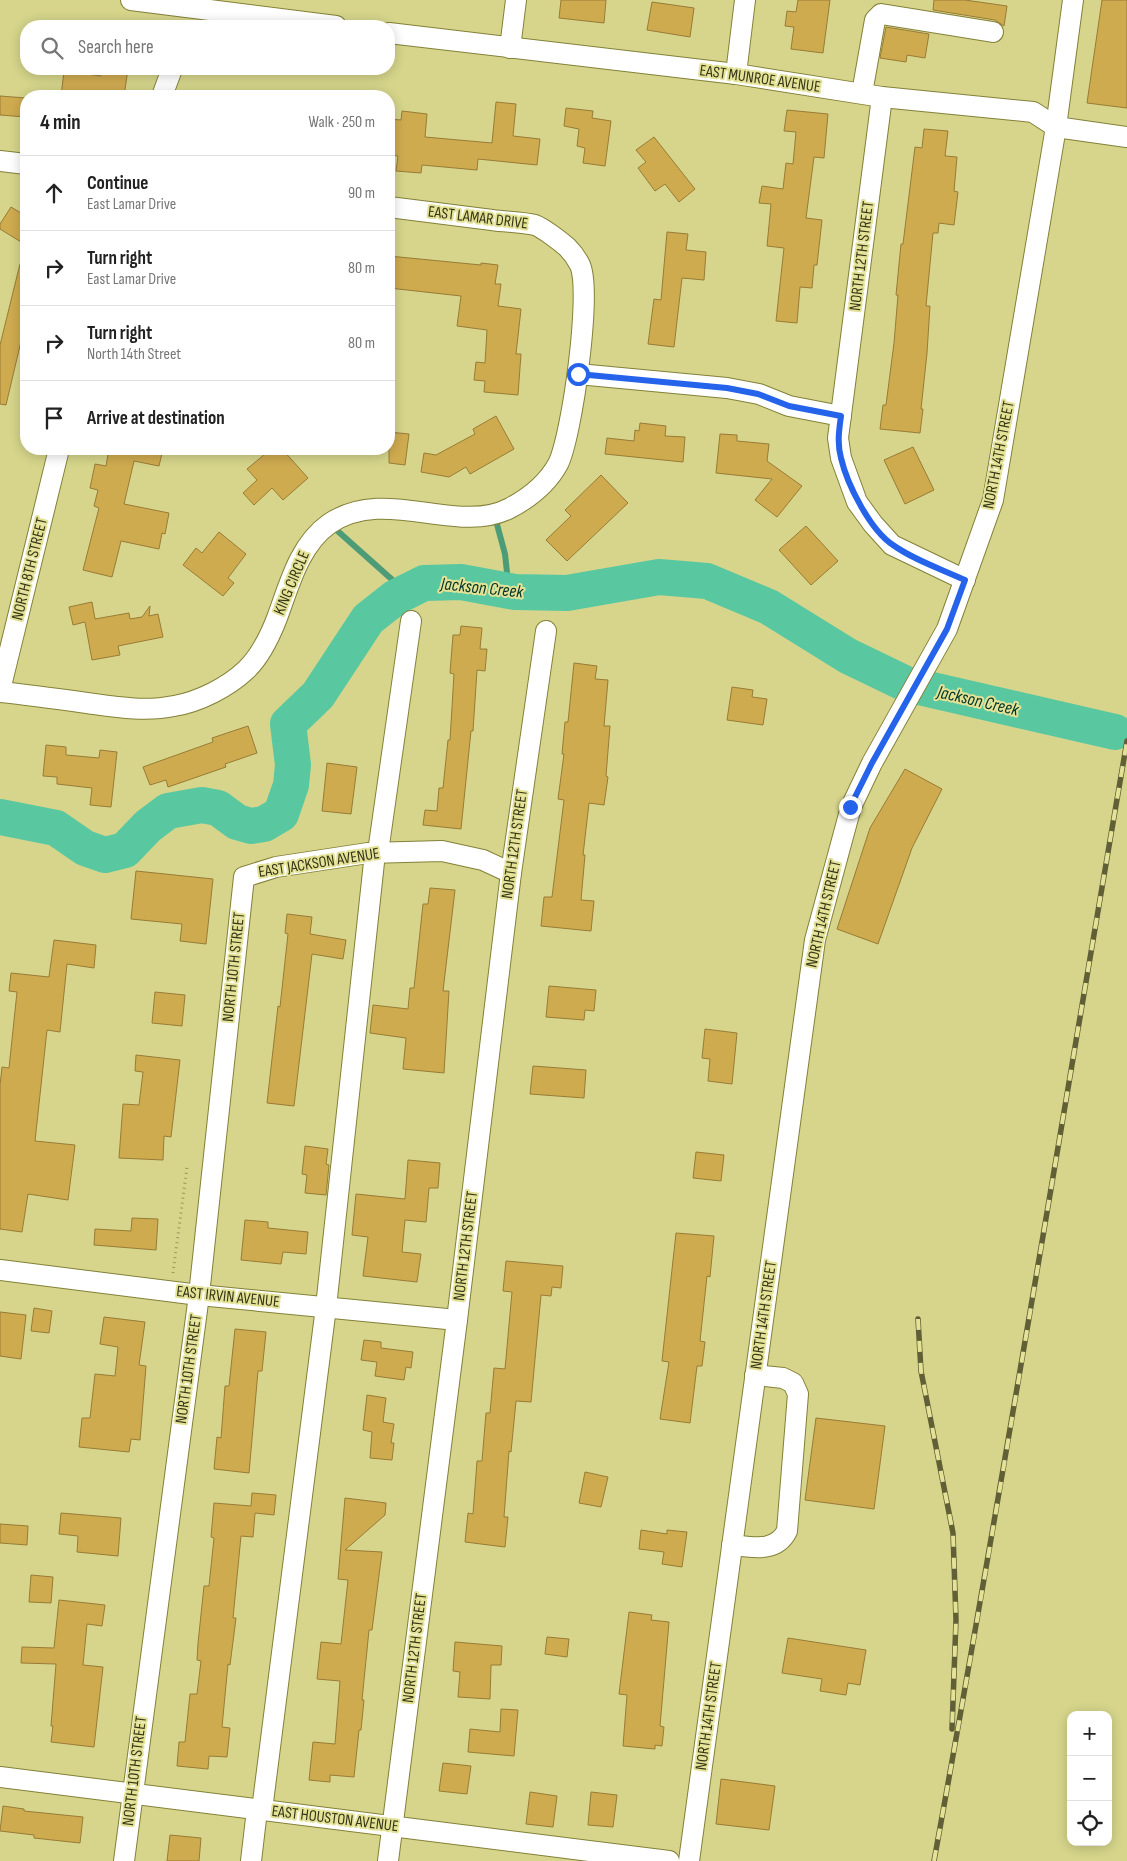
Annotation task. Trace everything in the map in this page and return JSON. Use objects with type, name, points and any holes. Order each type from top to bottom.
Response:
[{"type":"street","points":[[131,0],[193,12],[275,20]]},
{"type":"street","points":[[510,48],[516,0]]},
{"type":"street","points":[[736,74],[745,0]]},
{"type":"street","name":"NORTH 14TH STREET","points":[[689,1861],[815,940],[850,807],[872,763],[932,659],[947,629],[993,500],[1056,126],[1074,0]]},
{"type":"street","points":[[862,93],[875,20],[881,14],[993,32]]},
{"type":"street","name":"EAST MUNROE AVENUE","points":[[395,34],[736,74],[882,96],[1033,112],[1056,126],[1127,137]]},
{"type":"street","points":[[164,90],[170,75]]},
{"type":"street","name":"NORTH 12TH STREET","points":[[841,416],[882,96]]},
{"type":"street","points":[[0,161],[20,163]]},
{"type":"street","name":"EAST LAMAR DRIVE","points":[[395,208],[538,226],[567,248],[580,265],[583,291],[578,374]]},
{"type":"street","points":[[578,374],[727,388],[758,394],[789,406],[841,416],[838,438],[841,458],[857,502],[873,524],[892,545],[965,580]]},
{"type":"street","name":"KING CIRCLE","points":[[0,691],[128,708],[176,706],[204,697],[247,669],[268,640],[299,562],[311,540],[329,524],[350,513],[375,508],[458,516],[483,516],[507,510],[528,497],[546,482],[559,463],[578,374]]},
{"type":"street","name":"NORTH 8TH STREET","points":[[0,691],[58,455]]},
{"type":"street","points":[[251,1861],[326,1307],[376,853],[411,621]]},
{"type":"street","name":"NORTH 12TH STREET","points":[[388,1861],[457,1320],[511,873],[546,631]]},
{"type":"street","name":"EAST JACKSON AVENUE","points":[[244,876],[276,868],[376,853],[442,851],[483,860],[511,873]]},
{"type":"street","name":"NORTH 10TH STREET","points":[[124,1861],[199,1295],[244,876]]},
{"type":"street","name":"EAST IRVIN AVENUE","points":[[0,1270],[199,1295],[457,1320]]},
{"type":"street","points":[[732,1545],[767,1547],[778,1542],[787,1531],[798,1394],[793,1383],[783,1378],[756,1375]]},
{"type":"street","name":"EAST HOUSTON AVENUE","points":[[0,1777],[669,1861]]},
{"type":"path","points":[[173,1273],[187,1167]]},
{"type":"building","points":[[561,0],[606,0],[604,23],[559,18]]},
{"type":"building","points":[[798,0],[830,0],[823,53],[791,49],[794,27],[785,26],[787,11],[796,12]]},
{"type":"building","points":[[934,0],[965,0],[1007,6],[1004,26],[995,20],[933,10]]},
{"type":"building","points":[[1102,0],[1127,0],[1127,108],[1087,103]]},
{"type":"building","points":[[652,2],[694,8],[690,37],[647,30]]},
{"type":"building","points":[[886,27],[929,34],[925,58],[907,55],[906,62],[880,58]]},
{"type":"building","points":[[64,75],[127,75],[125,90],[62,90]]},
{"type":"building","points":[[0,96],[20,98],[20,117],[0,115]]},
{"type":"building","points":[[496,102],[516,104],[513,136],[540,139],[537,165],[478,159],[477,170],[422,165],[421,173],[396,171],[398,156],[395,156],[395,120],[401,120],[402,111],[427,114],[425,137],[492,143]]},
{"type":"building","points":[[566,108],[593,111],[592,118],[611,121],[605,166],[583,163],[585,148],[577,146],[579,129],[564,126]]},
{"type":"building","points":[[787,110],[828,114],[824,158],[814,157],[806,218],[822,220],[817,265],[814,265],[812,288],[800,287],[797,323],[776,321],[784,248],[767,246],[771,204],[759,203],[762,186],[783,189],[786,163],[793,164],[796,132],[784,131]]},
{"type":"building","points":[[924,129],[948,131],[945,156],[957,157],[954,191],[958,192],[954,225],[939,223],[938,233],[933,233],[926,306],[930,306],[920,433],[880,429],[883,405],[886,405],[894,343],[901,244],[903,244],[915,147],[922,148]]},
{"type":"building","points":[[654,137],[695,189],[679,202],[665,184],[655,191],[638,168],[646,162],[636,150]]},
{"type":"building","points":[[11,207],[20,212],[20,241],[0,229],[0,224]]},
{"type":"building","points":[[667,232],[688,234],[686,250],[706,252],[704,280],[682,278],[674,347],[648,344],[654,299],[661,300]]},
{"type":"building","points":[[395,257],[498,265],[495,284],[501,284],[498,306],[521,309],[516,354],[521,354],[518,395],[484,392],[485,381],[474,380],[476,362],[485,363],[487,330],[457,326],[461,296],[395,289]]},
{"type":"building","points":[[20,264],[20,346],[6,405],[0,404],[0,345]]},
{"type":"building","points":[[496,416],[514,449],[470,474],[466,467],[449,477],[421,472],[424,453],[436,455],[475,434],[473,429]]},
{"type":"building","points":[[640,423],[666,426],[665,436],[685,437],[683,462],[605,454],[607,438],[634,441],[635,430],[639,431]]},
{"type":"building","points":[[395,433],[409,434],[405,465],[389,463],[389,455],[395,455]]},
{"type":"building","points":[[720,434],[737,435],[737,441],[769,444],[767,461],[802,486],[777,517],[755,500],[772,479],[716,473]]},
{"type":"building","points":[[913,447],[934,490],[905,504],[884,460]]},
{"type":"building","points":[[108,455],[162,455],[159,466],[134,461],[124,504],[169,513],[165,534],[162,533],[159,549],[121,541],[112,577],[83,570],[99,508],[94,506],[98,490],[90,488],[95,464],[106,466]]},
{"type":"building","points":[[264,455],[287,455],[308,478],[283,500],[272,488],[254,505],[243,493],[257,480],[247,469]]},
{"type":"building","points":[[601,475],[628,503],[567,561],[546,540],[571,516],[565,510]]},
{"type":"building","points":[[806,526],[838,561],[811,585],[779,550]]},
{"type":"building","points":[[219,532],[246,554],[228,578],[234,583],[223,596],[183,565],[196,548],[202,553]]},
{"type":"building","points":[[92,602],[95,619],[129,613],[130,619],[142,617],[150,606],[149,616],[158,614],[163,637],[118,646],[120,655],[92,660],[85,622],[73,625],[69,607]]},
{"type":"building","points":[[461,626],[482,628],[480,649],[487,649],[485,671],[477,670],[473,731],[471,731],[461,829],[423,825],[425,810],[437,811],[439,788],[443,788],[448,740],[450,740],[454,674],[450,673],[453,635],[460,635]]},
{"type":"building","points":[[574,663],[597,666],[595,679],[608,680],[604,726],[610,726],[606,776],[608,777],[604,805],[589,803],[583,855],[585,855],[581,900],[594,901],[591,931],[541,926],[544,897],[552,897],[564,800],[558,799],[564,754],[562,754],[565,722],[568,722]]},
{"type":"building","points":[[732,687],[753,690],[752,697],[767,699],[763,725],[727,720]]},
{"type":"building","points":[[248,726],[257,753],[225,764],[226,767],[168,787],[166,780],[150,785],[143,767],[213,742],[212,738]]},
{"type":"building","points":[[46,745],[66,747],[66,755],[99,758],[100,750],[117,752],[111,807],[90,805],[92,788],[57,784],[57,777],[43,776]]},
{"type":"building","points":[[327,763],[357,767],[351,814],[322,811]]},
{"type":"building","points":[[905,769],[942,789],[912,848],[878,944],[837,929],[870,828]]},
{"type":"building","points":[[136,871],[213,879],[206,944],[180,941],[182,924],[131,919]]},
{"type":"building","points":[[430,888],[455,890],[443,991],[449,991],[444,1073],[403,1069],[406,1038],[370,1033],[373,1005],[408,1009],[410,988],[414,988],[423,904],[428,904]]},
{"type":"building","points":[[287,914],[312,917],[310,934],[346,940],[343,959],[312,954],[294,1106],[267,1103],[288,934],[285,933]]},
{"type":"building","points":[[54,940],[96,945],[94,968],[67,964],[60,1032],[47,1030],[35,1141],[75,1145],[68,1200],[28,1194],[22,1232],[0,1229],[0,1085],[2,1067],[9,1068],[17,992],[9,991],[11,973],[49,977]]},
{"type":"building","points":[[549,986],[596,990],[594,1011],[585,1010],[584,1020],[546,1017]]},
{"type":"building","points":[[155,992],[185,995],[182,1026],[152,1023]]},
{"type":"building","points":[[705,1029],[737,1033],[732,1084],[708,1081],[710,1059],[702,1058]]},
{"type":"building","points":[[136,1055],[180,1060],[171,1137],[164,1136],[163,1160],[119,1158],[123,1104],[139,1105],[143,1072],[135,1071]]},
{"type":"building","points":[[533,1066],[586,1070],[584,1098],[530,1094]]},
{"type":"building","points":[[305,1146],[328,1149],[326,1164],[329,1165],[326,1195],[305,1193],[307,1175],[302,1174]]},
{"type":"building","points":[[696,1152],[724,1155],[721,1181],[693,1178]]},
{"type":"building","points":[[408,1160],[440,1163],[438,1188],[429,1188],[426,1222],[405,1220],[402,1252],[421,1254],[417,1282],[363,1276],[368,1237],[352,1235],[356,1194],[405,1199]]},
{"type":"building","points":[[132,1218],[158,1219],[156,1250],[94,1245],[95,1229],[131,1231]]},
{"type":"building","points":[[245,1220],[268,1222],[268,1228],[308,1232],[306,1254],[283,1252],[281,1264],[241,1260]]},
{"type":"building","points":[[676,1233],[714,1236],[710,1277],[707,1276],[700,1341],[705,1342],[702,1366],[697,1366],[690,1423],[660,1419],[669,1362],[662,1361]]},
{"type":"building","points":[[506,1261],[563,1266],[561,1288],[552,1287],[551,1296],[541,1295],[531,1402],[516,1401],[511,1452],[509,1451],[504,1517],[508,1517],[505,1547],[465,1542],[468,1513],[473,1514],[477,1461],[482,1461],[486,1413],[490,1413],[494,1368],[505,1369],[512,1292],[503,1291]]},
{"type":"building","points":[[34,1308],[52,1311],[49,1333],[31,1331]]},
{"type":"building","points":[[0,1312],[26,1315],[21,1359],[0,1356]]},
{"type":"building","points":[[104,1317],[145,1322],[139,1365],[146,1366],[140,1440],[131,1439],[129,1452],[79,1447],[82,1418],[90,1418],[95,1374],[115,1376],[118,1347],[100,1344]]},
{"type":"building","points":[[235,1329],[266,1332],[262,1371],[258,1371],[249,1473],[214,1469],[217,1437],[221,1438],[225,1386],[229,1386]]},
{"type":"building","points":[[364,1340],[381,1342],[381,1348],[413,1352],[411,1368],[406,1367],[404,1380],[375,1376],[377,1362],[361,1360]]},
{"type":"building","points":[[367,1395],[386,1398],[383,1422],[394,1424],[391,1443],[394,1443],[392,1460],[370,1458],[372,1432],[363,1430]]},
{"type":"building","points":[[816,1418],[885,1426],[874,1509],[805,1500]]},
{"type":"building","points":[[585,1472],[608,1477],[601,1507],[579,1503]]},
{"type":"building","points":[[252,1493],[276,1495],[274,1515],[255,1513],[253,1537],[241,1536],[233,1618],[236,1618],[230,1665],[228,1664],[222,1727],[230,1728],[227,1757],[209,1756],[208,1769],[177,1766],[179,1742],[185,1742],[190,1694],[197,1694],[201,1661],[197,1660],[198,1643],[204,1586],[209,1586],[214,1538],[211,1537],[214,1503],[251,1506]]},
{"type":"building","points":[[345,1498],[386,1503],[385,1515],[345,1550],[382,1552],[372,1630],[369,1630],[361,1730],[359,1730],[354,1777],[330,1775],[330,1782],[309,1780],[313,1742],[335,1744],[340,1681],[317,1679],[321,1642],[341,1644],[348,1580],[338,1579]]},
{"type":"building","points":[[61,1513],[121,1518],[118,1556],[77,1552],[78,1536],[59,1534]]},
{"type":"building","points":[[0,1524],[28,1526],[27,1545],[0,1543]]},
{"type":"building","points":[[641,1530],[667,1534],[667,1530],[687,1532],[682,1567],[662,1564],[664,1552],[639,1549]]},
{"type":"building","points":[[31,1575],[53,1577],[51,1603],[29,1602]]},
{"type":"building","points":[[59,1600],[105,1605],[102,1626],[87,1624],[83,1665],[103,1667],[94,1747],[51,1742],[56,1664],[21,1663],[22,1647],[54,1648]]},
{"type":"building","points":[[629,1612],[652,1615],[651,1620],[669,1622],[660,1726],[664,1727],[662,1746],[655,1745],[655,1749],[623,1746],[627,1695],[619,1694]]},
{"type":"building","points":[[547,1637],[569,1639],[567,1657],[545,1654]]},
{"type":"building","points":[[788,1638],[866,1650],[860,1685],[848,1683],[846,1695],[820,1691],[822,1679],[782,1673]]},
{"type":"building","points":[[455,1642],[502,1646],[501,1665],[491,1665],[490,1699],[458,1697],[460,1672],[453,1671]]},
{"type":"building","points":[[501,1709],[518,1710],[514,1756],[468,1752],[470,1729],[500,1732]]},
{"type":"building","points":[[443,1763],[471,1766],[467,1794],[439,1791]]},
{"type":"building","points":[[721,1779],[775,1786],[769,1830],[716,1824]]},
{"type":"building","points":[[530,1792],[557,1796],[553,1827],[526,1824]]},
{"type":"building","points":[[591,1792],[617,1795],[613,1827],[588,1825]]},
{"type":"building","points":[[3,1806],[24,1809],[24,1811],[83,1817],[80,1843],[34,1838],[34,1835],[0,1831]]},
{"type":"building","points":[[170,1835],[201,1838],[199,1861],[167,1861]]},
{"type":"waterway","points":[[495,517],[505,554],[509,591]]},
{"type":"waterway","points":[[332,526],[406,592]]},
{"type":"waterway","name":"Jackson Creek","points":[[0,817],[56,828],[85,848],[105,855],[125,850],[148,826],[168,811],[202,805],[218,808],[237,822],[251,826],[264,824],[281,814],[291,785],[293,765],[288,724],[318,695],[368,619],[396,597],[424,583],[461,582],[515,592],[567,593],[659,577],[707,581],[769,607],[848,656],[906,684],[1115,732]]},
{"type":"railway","points":[[934,1861],[1008,1441],[1127,741]]},
{"type":"railway","points":[[918,1319],[921,1371],[953,1533],[956,1620],[952,1729]]},
{"type":"route","points":[[578,374],[727,388],[758,394],[789,406],[841,416],[838,438],[841,458],[857,502],[873,524],[892,545],[965,580],[947,629],[932,659],[872,763],[850,807]]}]
